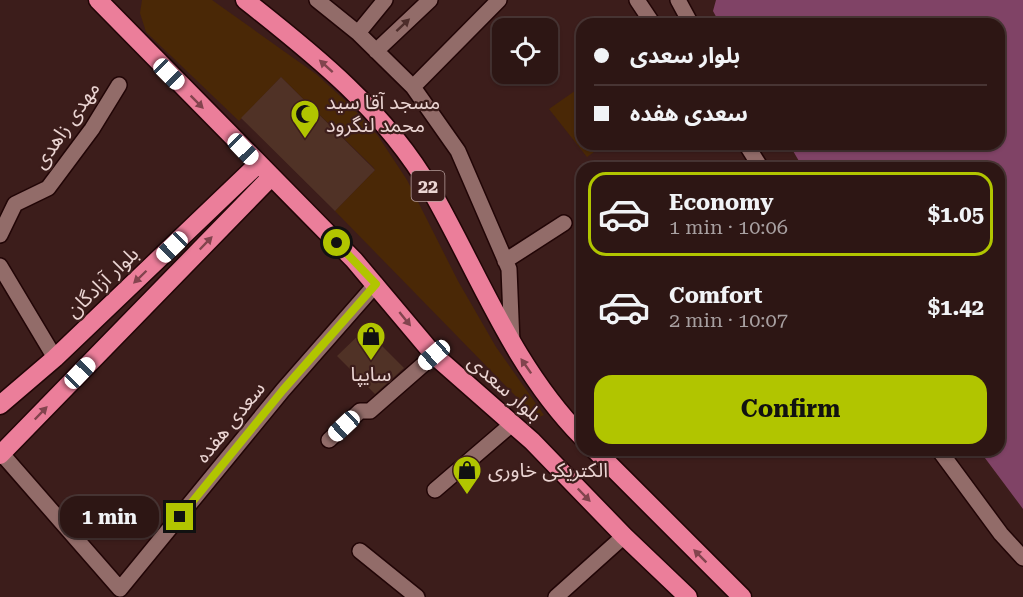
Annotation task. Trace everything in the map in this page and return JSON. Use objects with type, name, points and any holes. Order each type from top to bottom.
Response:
[{"type":"highway","name":"بلوار سعدی","points":[[98,0],[376,284],[434,355],[512,424],[688,597]]},
{"type":"highway","points":[[119,0],[120,17],[125,28]]},
{"type":"highway","name":"بلوار سعدی","points":[[245,0],[347,85],[391,132],[430,190],[512,346],[559,414],[576,431]]},
{"type":"highway","points":[[1,454],[265,170]]},
{"type":"highway","name":"بلوار آزادگان","points":[[0,405],[265,170]]},
{"type":"highway","points":[[601,456],[742,597]]},
{"type":"street","points":[[317,0],[358,33],[413,87],[458,151],[509,269],[512,346]]},
{"type":"street","points":[[358,33],[385,0]]},
{"type":"street","points":[[376,51],[430,0]]},
{"type":"street","points":[[413,87],[499,0]]},
{"type":"street","points":[[637,0],[649,18]]},
{"type":"street","points":[[678,0],[688,18]]},
{"type":"street","name":"مهدی زاهدی","points":[[0,235],[15,204],[48,188],[92,129],[119,85]]},
{"type":"street","points":[[505,261],[564,223]]},
{"type":"street","points":[[0,266],[55,358]]},
{"type":"street","name":"سعدی هفده","points":[[1,454],[120,590],[283,390],[376,284]]},
{"type":"street","points":[[329,440],[360,411],[370,411],[434,355]]},
{"type":"street","points":[[435,490],[512,424]]},
{"type":"street","points":[[944,456],[1002,534],[1023,558]]},
{"type":"street","points":[[556,597],[624,536]]},
{"type":"street","points":[[360,551],[417,597]]},
{"type":"shaded area","points":[[142,0],[212,0],[316,74],[350,105],[378,136],[407,180],[458,281],[496,347],[544,415],[537,418],[335,211],[375,170],[373,167],[281,77],[239,121],[146,32],[140,13]]},
{"type":"shaded area","points":[[716,0],[1023,0],[1023,509],[983,456],[1005,456],[1005,162],[800,162],[792,150],[1005,150],[1005,18],[717,18],[713,11]]},
{"type":"shaded area","points":[[576,90],[576,143],[549,109]]},
{"type":"shaded area","points":[[581,150],[597,150],[587,157]]},
{"type":"building","name":"مسجد آقا سید محمد لنگرود","points":[[281,77],[375,170],[335,211],[241,118]]},
{"type":"building","name":"سایپا","points":[[365,329],[404,368],[375,394],[337,356]]},
{"type":"place","name":"مسجد آقا سید محمد لنگرود","points":[[305,140]]},
{"type":"place","name":"سایپا","points":[[371,362]]},
{"type":"place","name":"الکتریکی خاوری","points":[[467,496]]},
{"type":"route","points":[[180,517],[283,390],[376,284],[337,243]]}]
